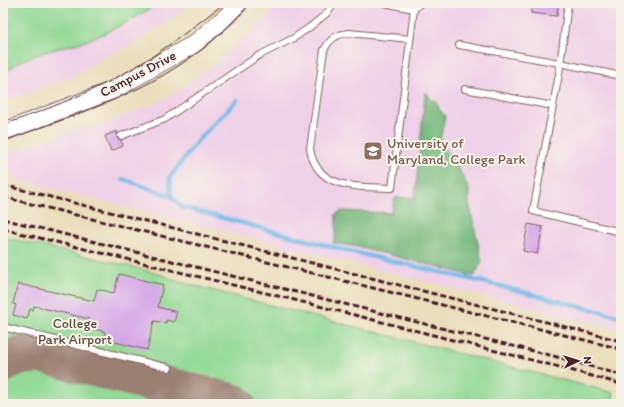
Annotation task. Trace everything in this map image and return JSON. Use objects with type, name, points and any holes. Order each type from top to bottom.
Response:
[{"type":"main road","name":"Campus Drive","points":[[3,132],[113,90],[194,44],[228,15],[238,3]]},
{"type":"lane","points":[[121,136],[165,119],[258,56],[294,38],[310,28],[326,14],[335,3]]},
{"type":"lane","points":[[384,3],[414,9]]},
{"type":"lane","points":[[410,39],[342,33],[328,42],[324,50],[310,149],[316,168],[332,181],[345,185],[392,188],[414,9],[421,3]]},
{"type":"lane","points":[[568,3],[553,106],[533,211],[621,232]]},
{"type":"lane","points":[[459,45],[560,63],[621,76]]},
{"type":"lane","points":[[464,89],[553,106]]},
{"type":"lane","points":[[3,327],[170,368]]},
{"type":"shaded area","points":[[3,3],[191,3],[164,25],[129,46],[103,58],[75,76],[3,102]]},
{"type":"shaded area","name":"University of Maryland, College Park","points":[[279,3],[621,3],[621,330],[13,179],[7,164],[12,162],[8,161],[13,159],[3,155],[87,126],[89,130],[167,98],[219,60]]},
{"type":"green space","points":[[3,3],[96,3],[104,5],[105,3],[159,3],[107,32],[88,40],[32,57],[11,68],[3,75]]},
{"type":"green space","points":[[425,93],[427,93],[431,100],[436,101],[439,109],[445,116],[440,141],[456,164],[469,189],[469,203],[482,262],[474,276],[358,247],[333,243],[336,233],[336,214],[342,211],[391,213],[395,198],[415,197]]},
{"type":"green space","name":"College Park Airport","points":[[3,237],[129,266],[166,276],[172,280],[614,393],[612,401],[621,404],[3,404]]},
{"type":"building","points":[[531,3],[558,5],[557,16],[531,13]]},
{"type":"building","points":[[117,131],[117,138],[121,140],[123,146],[111,151],[105,136]]},
{"type":"building","points":[[528,224],[543,227],[537,254],[523,251]]},
{"type":"building","points":[[119,274],[163,285],[158,307],[177,312],[174,322],[166,320],[166,323],[154,321],[147,350],[103,339],[105,332],[87,327],[89,319],[34,306],[33,310],[30,309],[27,319],[13,315],[16,305],[13,304],[18,284],[94,301],[97,289],[114,293]]},
{"type":"waterway","points":[[237,100],[199,139],[170,177],[171,196],[182,207],[340,249],[496,285],[621,317]]},
{"type":"waterway","points":[[123,179],[171,196]]},
{"type":"taxiway","points":[[3,364],[6,361],[16,357],[46,355],[236,404]]},
{"type":"tram line","points":[[3,125],[62,103],[120,76],[165,48],[225,3]]},
{"type":"tram line","points":[[3,141],[79,114],[152,82],[204,48],[251,3]]},
{"type":"railway","points":[[3,185],[621,341]]},
{"type":"railway","points":[[3,197],[621,349]]},
{"type":"railway","points":[[3,219],[561,358],[621,375]]},
{"type":"railway","points":[[3,229],[315,305],[621,384]]},
{"type":"place","name":"University of Maryland, College Park","points":[[373,151]]}]
